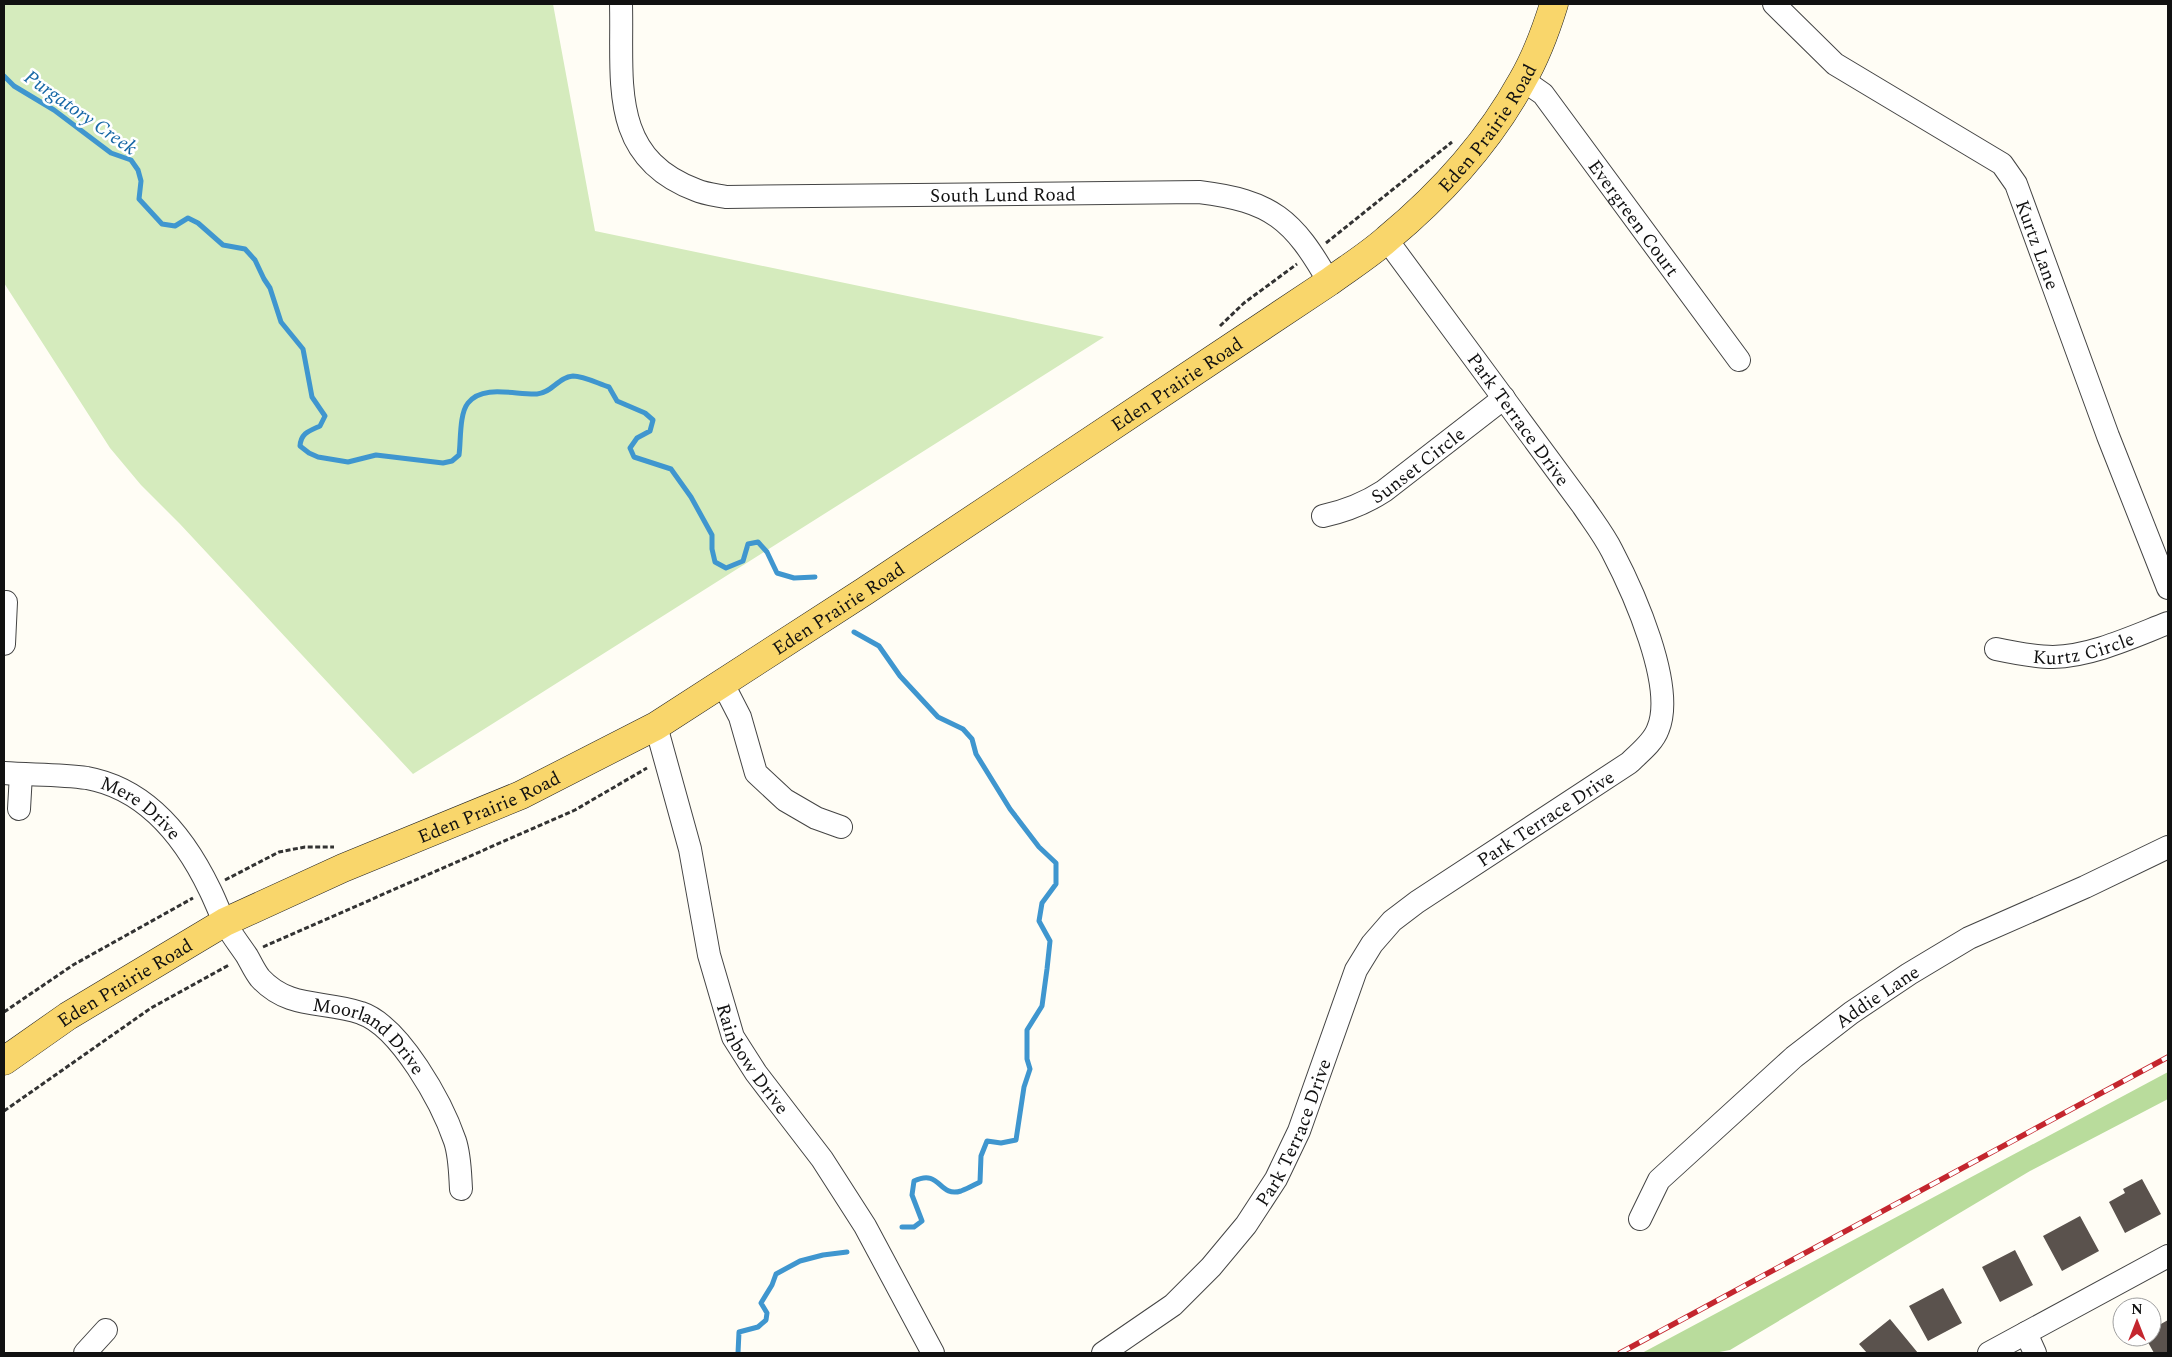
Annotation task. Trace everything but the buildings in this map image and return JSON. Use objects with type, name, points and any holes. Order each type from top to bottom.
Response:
[{"type":"main road","name":"Eden Prairie Road","points":[[4,1061],[68,1016],[225,922],[343,868],[521,795],[656,726],[723,684],[1329,282],[1387,240],[1453,176],[1479,145],[1523,80],[1546,29],[1554,4]]},
{"type":"street","name":"South Lund Road","points":[[621,4],[624,98],[627,122],[636,143],[649,161],[671,179],[698,191],[726,197],[1199,192],[1228,196],[1257,204],[1284,220],[1304,241],[1329,282]]},
{"type":"street","name":"Kurtz Lane","points":[[1774,4],[1835,64],[2002,164],[2016,184],[2108,436],[2168,588]]},
{"type":"street","name":"Evergreen Court","points":[[1523,80],[1544,94],[1739,360]]},
{"type":"street","name":"Park Terrace Drive","points":[[1103,1353],[1173,1305],[1211,1267],[1256,1210],[1276,1179],[1299,1131],[1356,970],[1372,944],[1392,921],[1628,763],[1646,747],[1658,729],[1663,705],[1662,683],[1633,596],[1611,549],[1588,513],[1387,240]]},
{"type":"street","name":"Sunset Circle","points":[[1323,516],[1345,512],[1366,504],[1504,398]]},
{"type":"street","points":[[4,644],[6,602]]},
{"type":"street","name":"Kurtz Circle","points":[[1996,649],[2029,656],[2054,657],[2078,654],[2168,622]]},
{"type":"street","points":[[723,684],[740,717],[756,773],[785,800],[816,818],[841,827]]},
{"type":"street","name":"Rainbow Drive","points":[[656,726],[690,849],[709,955],[733,1036],[756,1073],[822,1159],[865,1226],[933,1353]]},
{"type":"street","points":[[12,774],[19,809]]},
{"type":"street","name":"Mere Drive","points":[[12,774],[86,778],[115,786],[142,800],[164,819],[183,842],[210,888],[225,922]]},
{"type":"street","name":"Addie Lane","points":[[1640,1219],[1659,1180],[1794,1057],[1851,1013],[1909,974],[1969,938],[2085,887],[2168,847]]},
{"type":"street","name":"Moorland Drive","points":[[225,922],[260,978],[276,991],[294,1001],[340,1007],[364,1013],[402,1043],[416,1063],[455,1142],[461,1189]]},
{"type":"street","points":[[1989,1353],[2030,1343],[2168,1256]]},
{"type":"street","points":[[85,1353],[106,1330]]},
{"type":"path","points":[[1217,329],[1244,303],[1373,207],[1455,139]]},
{"type":"path","points":[[4,1110],[151,1008],[246,956],[575,810],[665,757]]},
{"type":"path","points":[[4,1012],[73,965],[210,888],[279,852],[306,847],[344,848]]},
{"type":"green space","points":[[4,4],[553,4],[595,231],[1104,337],[413,774],[180,524],[141,485],[110,448],[4,283]]},
{"type":"green space","points":[[2168,1072],[2168,1099],[2030,1171],[1730,1350],[1714,1353],[1642,1353]]},
{"type":"waterway","name":"Purgatory Creek","points":[[4,76],[14,86],[54,110],[111,153],[131,160],[138,170],[141,181],[139,199],[162,224],[175,226],[188,218],[198,223],[223,245],[245,249],[255,260],[270,288],[281,322],[303,349],[312,397],[325,416],[320,426],[312,429],[302,438],[300,446],[309,453],[318,457],[348,462],[376,455],[443,463],[452,461],[459,455],[465,408],[474,397],[491,392],[537,394],[547,391],[568,377],[582,377],[609,387],[617,401],[645,413],[653,420],[650,431],[637,438],[630,448],[634,457],[671,469],[691,497],[712,535],[712,549],[715,562],[726,568],[743,561],[748,544],[758,542],[767,552],[777,573],[794,578],[815,577]]},
{"type":"waterway","name":"Purgatory Creek","points":[[854,632],[879,646],[900,676],[938,717],[963,729],[972,739],[976,754],[1010,809],[1039,847],[1056,863],[1056,884],[1042,903],[1039,921],[1050,941],[1042,1006],[1027,1030],[1027,1059],[1030,1069],[1024,1087],[1016,1140],[1001,1143],[987,1141],[981,1156],[980,1182],[961,1191],[948,1191],[930,1178],[914,1181],[912,1195],[922,1221],[914,1227],[902,1227]]},
{"type":"waterway","name":"Purgatory Creek","points":[[738,1353],[739,1332],[758,1327],[766,1320],[767,1313],[761,1303],[772,1285],[776,1274],[800,1261],[823,1255],[847,1252]]},
{"type":"railway","points":[[1620,1353],[2168,1057]]}]
